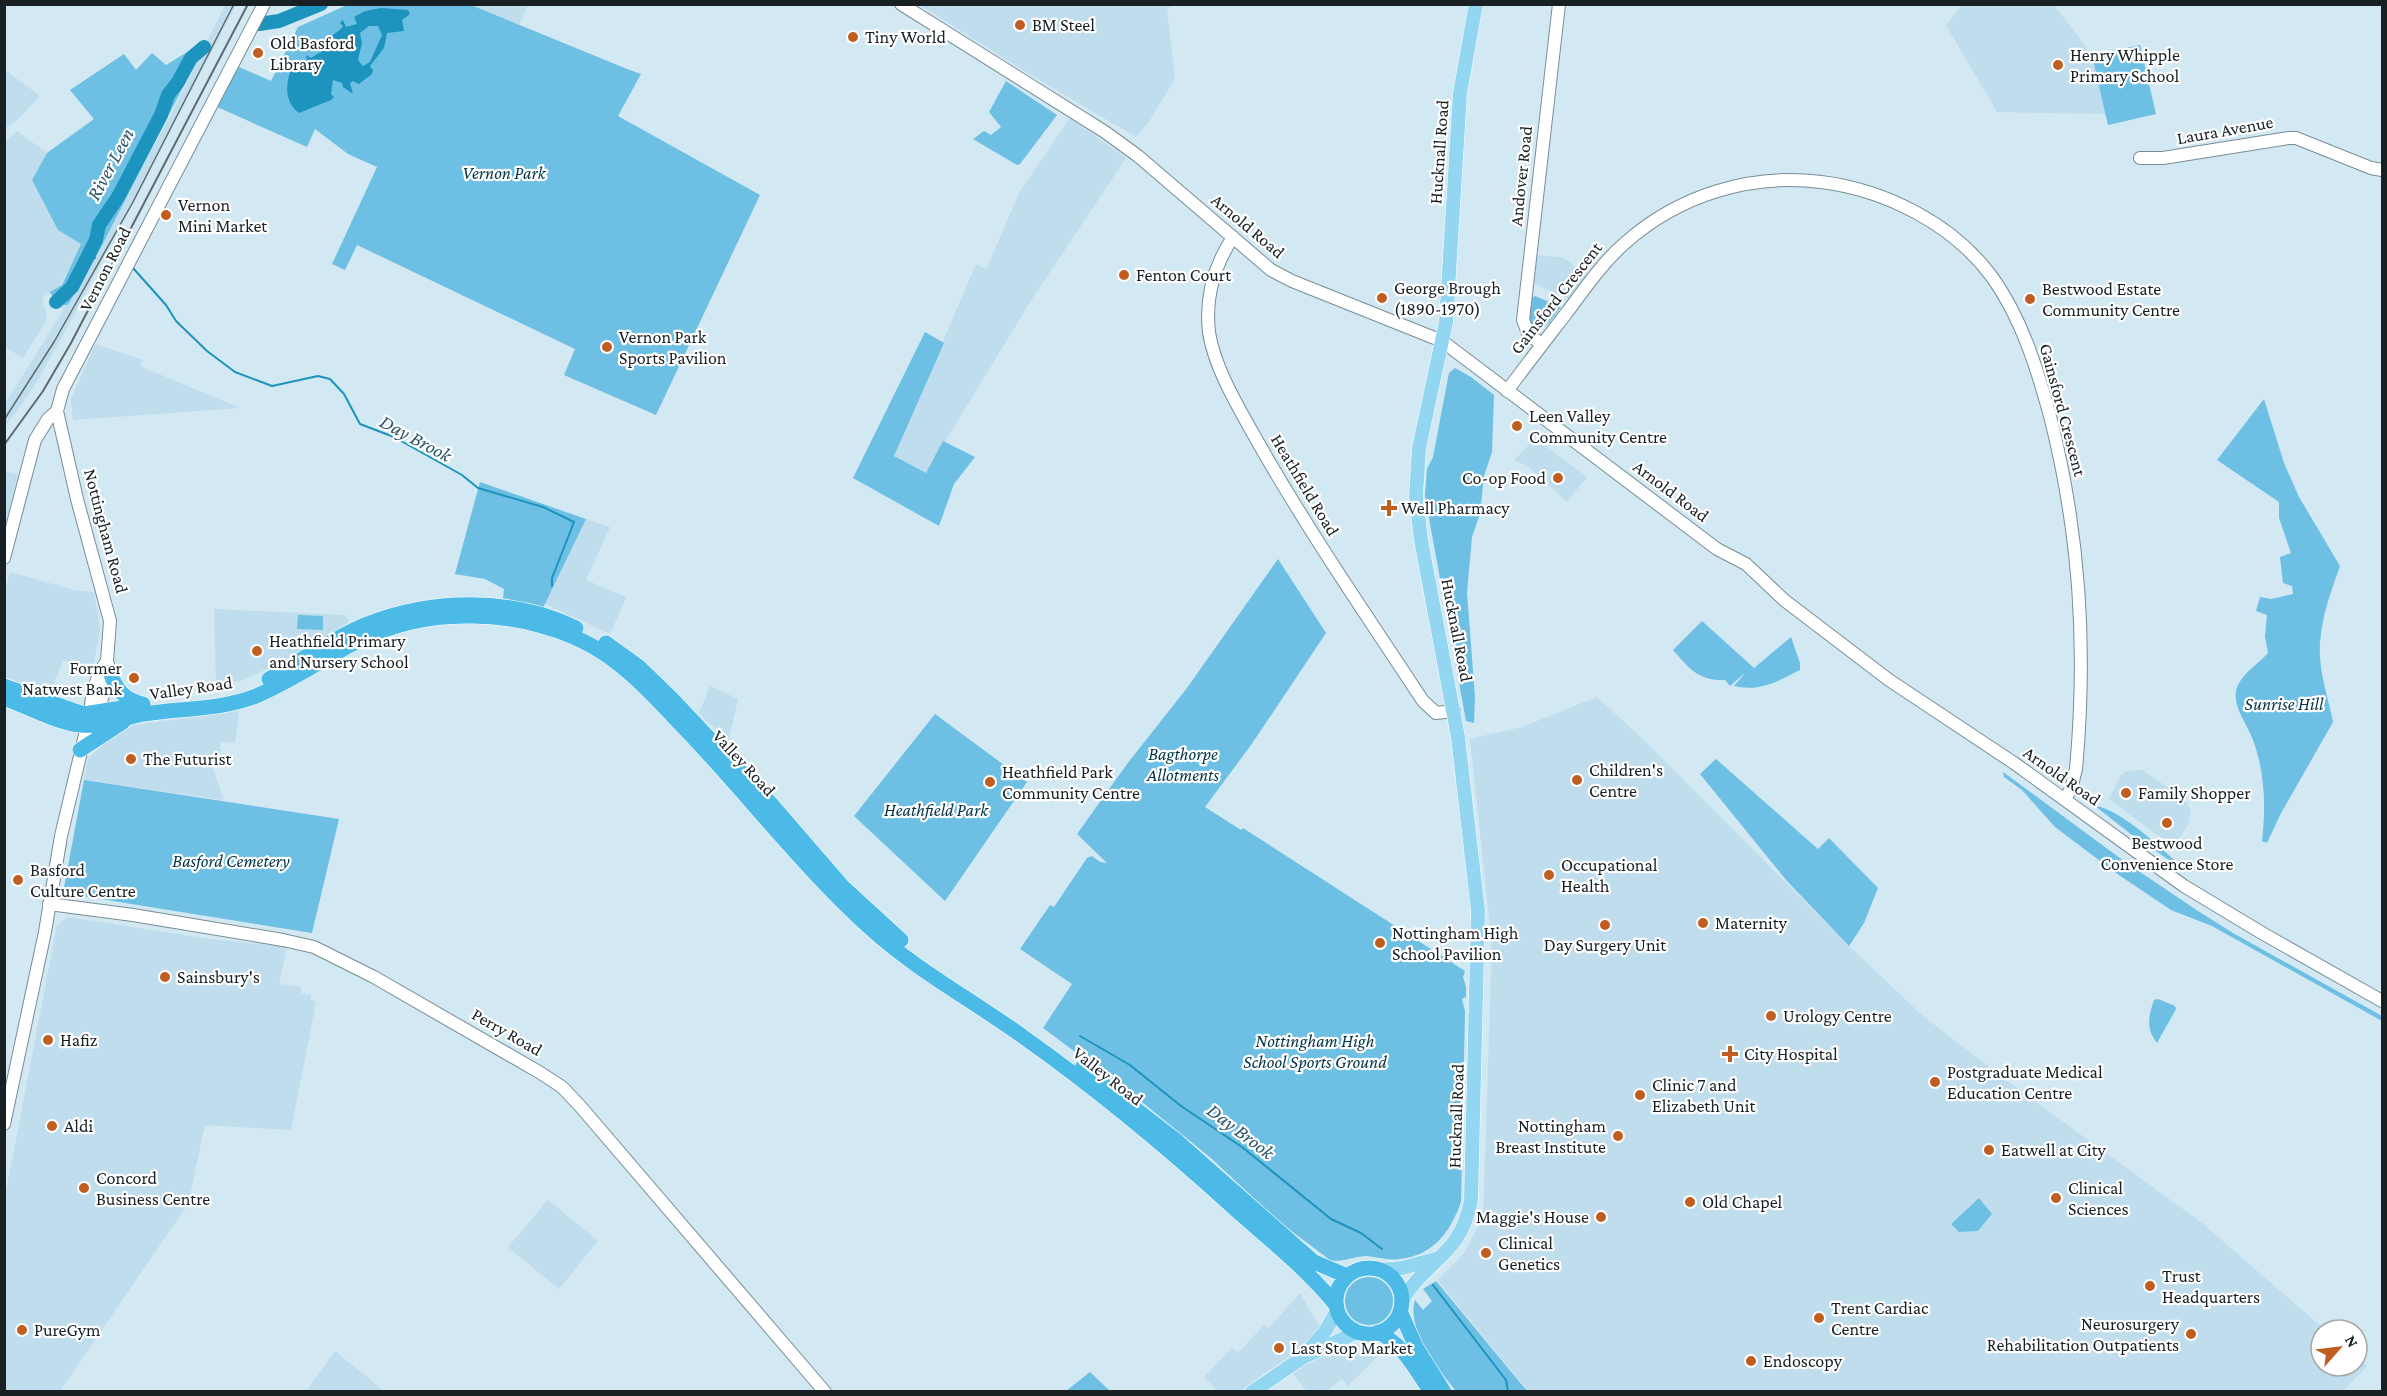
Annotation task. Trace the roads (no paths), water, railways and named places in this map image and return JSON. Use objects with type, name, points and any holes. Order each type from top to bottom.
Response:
[{"type":"highway","name":"Valley Road","points":[[4,698],[74,724],[143,704],[214,698],[243,691],[364,626],[412,611],[479,605],[532,613],[568,624],[613,646],[649,676],[772,805],[842,886],[913,951],[1034,1032],[1133,1106],[1178,1142],[1314,1262],[1347,1276]]},
{"type":"highway","name":"Valley Road","points":[[4,686],[66,709],[97,725],[130,717],[215,707],[252,698],[308,670],[354,643],[380,632],[419,621],[468,616],[501,618],[565,634],[594,647],[611,657],[657,700],[751,799],[813,871],[873,931],[909,960],[1046,1053],[1162,1144],[1267,1237],[1325,1292],[1337,1308]]},
{"type":"highway","points":[[108,667],[115,686],[124,697],[143,704]]},
{"type":"highway","points":[[81,750],[130,717]]},
{"type":"highway","points":[[1401,1306],[1395,1320],[1378,1332],[1368,1334],[1358,1332],[1345,1324],[1337,1308],[1336,1294],[1340,1284],[1347,1276],[1363,1269],[1380,1270],[1389,1275],[1396,1282],[1400,1292],[1401,1306],[1416,1347],[1444,1392]]},
{"type":"highway","points":[[1378,1332],[1389,1337],[1402,1350],[1431,1392]]},
{"type":"main road","name":"Vernon Road","points":[[4,558],[35,440],[48,419],[57,411],[63,389],[264,4]]},
{"type":"main road","name":"Arnold Road","points":[[901,4],[1106,132],[1138,156],[1271,270],[1292,282],[1442,341],[1717,549],[1746,564],[1784,600],[1864,662],[2065,799],[2184,886],[2382,1001]]},
{"type":"main road","name":"Hucknall Road","points":[[1401,1306],[1415,1282],[1458,1238],[1469,1215],[1472,1192],[1478,911],[1454,711],[1421,540],[1416,496],[1419,448],[1446,322],[1460,93],[1476,4]]},
{"type":"main road","name":"Andover Road","points":[[1542,345],[1528,333],[1523,320],[1559,4]]},
{"type":"main road","name":"Laura Avenue","points":[[2139,158],[2163,158],[2296,138],[2371,168],[2382,170]]},
{"type":"main road","name":"Gainsford Crescent","points":[[1507,390],[1599,270],[1624,243],[1664,214],[1693,199],[1725,188],[1753,182],[1808,180],[1866,190],[1900,204],[1930,221],[1954,239],[1992,278],[2021,330],[2046,400],[2061,464],[2076,554],[2082,643],[2082,685],[2076,769],[2071,789],[2065,799]]},
{"type":"main road","name":"Heathfield Road","points":[[1233,237],[1215,271],[1210,288],[1208,309],[1210,338],[1224,376],[1250,428],[1292,502],[1423,701],[1436,713],[1454,711]]},
{"type":"main road","name":"Nottingham Road","points":[[4,1124],[61,836],[89,719],[99,708],[108,667],[111,626],[107,603],[90,548],[57,411]]},
{"type":"main road","name":"Perry Road","points":[[49,904],[133,915],[314,947],[374,977],[539,1072],[562,1087],[580,1106],[825,1392]]},
{"type":"main road","points":[[1380,1270],[1402,1268],[1441,1257]]},
{"type":"main road","points":[[1302,1358],[1324,1333],[1337,1308]]},
{"type":"main road","points":[[1252,1392],[1302,1358],[1358,1332]]},
{"type":"waterway","name":"River Leen","points":[[259,24],[279,21],[321,4]]},
{"type":"waterway","name":"River Leen","points":[[56,302],[72,287],[96,240],[99,225],[118,197],[161,115],[168,95],[191,58],[204,47]]},
{"type":"waterway","name":"River Leen","points":[[86,260],[95,258]]},
{"type":"waterway","name":"Day Brook","points":[[133,268],[166,305],[176,321],[207,351],[235,372],[272,386],[318,376],[330,379],[344,394],[360,424],[394,437],[462,475],[478,488],[543,507],[574,522],[552,578],[552,586]]},
{"type":"waterway","name":"Day Brook","points":[[1080,1036],[1130,1065],[1181,1106],[1242,1147],[1331,1219],[1361,1233],[1382,1249]]},
{"type":"waterway","name":"Day Brook","points":[[1433,1285],[1506,1380],[1508,1392]]},
{"type":"tram line","points":[[4,420],[54,342],[133,202],[234,4]]},
{"type":"railway","points":[[4,445],[43,391],[71,343],[248,4]]},
{"type":"place","name":"BM Steel","points":[[1020,25]]},
{"type":"place","name":"Tiny World","points":[[853,37]]},
{"type":"place","name":"Old Basford Library","points":[[258,53]]},
{"type":"place","name":"Henry Whipple Primary School","points":[[2058,65]]},
{"type":"place","name":"Vernon Mini Market","points":[[166,215]]},
{"type":"place","name":"Fenton Court","points":[[1124,275]]},
{"type":"place","name":"George Brough (1890-1970)","points":[[1382,298]]},
{"type":"place","name":"Bestwood Estate Community Centre","points":[[2030,299]]},
{"type":"place","name":"Vernon Park Sports Pavilion","points":[[607,347]]},
{"type":"place","name":"Leen Valley Community Centre","points":[[1517,426]]},
{"type":"place","name":"Co-op Food","points":[[1558,478]]},
{"type":"place","name":"Well Pharmacy","points":[[1389,508]]},
{"type":"place","name":"Heathfield Primary and Nursery School","points":[[257,651]]},
{"type":"place","name":"Former Natwest Bank","points":[[134,678]]},
{"type":"place","name":"The Futurist","points":[[131,759]]},
{"type":"place","name":"Children's Centre","points":[[1577,780]]},
{"type":"place","name":"Heathfield Park Community Centre","points":[[990,782]]},
{"type":"place","name":"Family Shopper","points":[[2126,793]]},
{"type":"place","name":"Bestwood Convenience Store","points":[[2167,823]]},
{"type":"place","name":"Occupational Health","points":[[1549,875]]},
{"type":"place","name":"Basford Culture Centre","points":[[18,880]]},
{"type":"place","name":"Maternity","points":[[1703,923]]},
{"type":"place","name":"Day Surgery Unit","points":[[1605,925]]},
{"type":"place","name":"Nottingham High School Pavilion","points":[[1380,943]]},
{"type":"place","name":"Sainsbury's","points":[[165,977]]},
{"type":"place","name":"Urology Centre","points":[[1771,1016]]},
{"type":"place","name":"Hafiz","points":[[48,1040]]},
{"type":"place","name":"City Hospital","points":[[1730,1054]]},
{"type":"place","name":"Postgraduate Medical Education Centre","points":[[1935,1082]]},
{"type":"place","name":"Clinic 7 and Elizabeth Unit","points":[[1640,1095]]},
{"type":"place","name":"Aldi","points":[[52,1126]]},
{"type":"place","name":"Nottingham Breast Institute","points":[[1618,1136]]},
{"type":"place","name":"Eatwell at City","points":[[1989,1150]]},
{"type":"place","name":"Concord Business Centre","points":[[84,1188]]},
{"type":"place","name":"Clinical Sciences","points":[[2056,1198]]},
{"type":"place","name":"Old Chapel","points":[[1690,1202]]},
{"type":"place","name":"Maggie's House","points":[[1601,1217]]},
{"type":"place","name":"Clinical Genetics","points":[[1486,1253]]},
{"type":"place","name":"Trust Headquarters","points":[[2150,1286]]},
{"type":"place","name":"Trent Cardiac Centre","points":[[1819,1318]]},
{"type":"place","name":"PureGym","points":[[22,1330]]},
{"type":"place","name":"Neurosurgery Rehabilitation Outpatients","points":[[2191,1334]]},
{"type":"place","name":"Last Stop Market","points":[[1279,1348]]},
{"type":"place","name":"Endoscopy","points":[[1751,1361]]},
{"type":"park label","name":"Vernon Park","points":[[504,173]]},
{"type":"park label","name":"Sunrise Hill","points":[[2284,704]]},
{"type":"park label","name":"Bagthorpe Allotments","points":[[1183,764]]},
{"type":"park label","name":"Heathfield Park","points":[[936,810]]},
{"type":"park label","name":"Basford Cemetery","points":[[231,861]]},
{"type":"park label","name":"Nottingham High School Sports Ground","points":[[1315,1051]]}]
